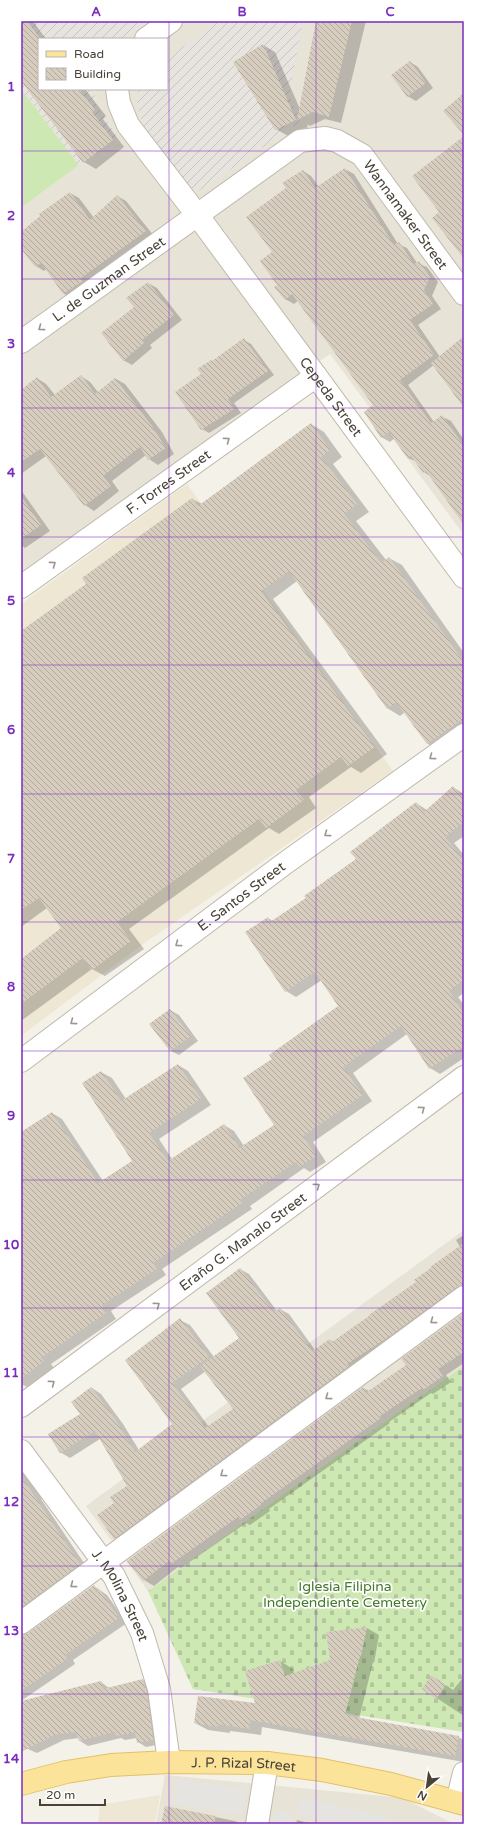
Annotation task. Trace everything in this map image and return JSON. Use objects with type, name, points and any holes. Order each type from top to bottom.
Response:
[{"type":"main road","name":"J. P. Rizal Street","points":[[21,1784],[66,1772],[111,1765],[169,1762],[267,1763],[322,1770],[391,1784],[460,1803]]},
{"type":"street","points":[[147,38],[171,21]]},
{"type":"street","name":"Cepeda Street","points":[[117,90],[119,103],[128,125],[198,216],[464,577]]},
{"type":"street","name":"Wannamaker Street","points":[[198,216],[300,141],[325,138],[337,141],[362,155],[464,294]]},
{"type":"street","name":"L. de Guzman Street","points":[[21,342],[198,216]]},
{"type":"street","name":"F. Torres Street","points":[[21,587],[316,376]]},
{"type":"street","name":"E. Santos Street","points":[[21,1061],[284,864],[464,735]]},
{"type":"street","name":"Eraño G. Manalo Street","points":[[21,1406],[464,1077]]},
{"type":"street","points":[[21,1623],[464,1297]]},
{"type":"street","name":"J. Molina Street","points":[[21,1451],[114,1576],[142,1633],[159,1689],[169,1762]]},
{"type":"street","points":[[257,1824],[267,1763]]},
{"type":"street","points":[[460,1803],[464,1773]]},
{"type":"shaded area","points":[[21,21],[148,21],[124,38],[38,38],[38,90],[94,90],[96,105],[119,139],[79,165],[21,89]]},
{"type":"shaded area","points":[[148,21],[464,21],[464,535],[330,354],[21,575],[21,208],[83,162],[96,105],[94,90],[168,90],[168,38],[124,38]]},
{"type":"shaded area","points":[[219,21],[303,21],[289,94],[300,122],[194,194],[142,124],[136,97],[139,90],[168,90],[168,57]]},
{"type":"shaded area","points":[[187,484],[393,771],[143,944],[21,1036],[21,604]]},
{"type":"shaded area","points":[[464,1230],[464,1367],[459,1369],[148,1591],[86,1506]]},
{"type":"shaded area","points":[[165,1775],[403,1798],[454,1824],[156,1824]]},
{"type":"shaded area","points":[[175,1779],[246,1789],[243,1814],[172,1804]]},
{"type":"shaded area","points":[[160,1795],[155,1824],[98,1824],[100,1805]]},
{"type":"shaded area","points":[[300,1797],[386,1817],[385,1824],[339,1824],[296,1814]]},
{"type":"shaded area","points":[[277,1811],[292,1815],[290,1824],[274,1824]]},
{"type":"green space","points":[[21,89],[79,165],[21,208]]},
{"type":"green space","name":"Iglesia Filipina Independiente Cemetery","points":[[464,1367],[464,1732],[193,1689],[148,1591],[459,1369]]},
{"type":"building","points":[[21,21],[27,21],[39,37],[38,90],[80,90],[95,110],[92,112],[113,140],[83,163],[21,81]]},
{"type":"building","points":[[316,21],[352,21],[329,117],[313,112],[297,120]]},
{"type":"building","points":[[263,44],[296,120],[275,130],[233,62]]},
{"type":"building","points":[[410,61],[426,83],[407,97],[391,75]]},
{"type":"building","points":[[464,93],[464,135],[443,111]]},
{"type":"building","points":[[464,136],[464,259],[432,218],[439,212],[412,176]]},
{"type":"building","points":[[345,168],[394,245],[399,242],[414,264],[419,261],[430,277],[424,290],[433,304],[410,320],[434,355],[400,380],[431,423],[442,415],[464,446],[464,525],[426,471],[423,473],[411,456],[408,459],[389,432],[381,438],[364,412],[373,405],[292,294],[285,300],[274,287],[277,285],[260,261],[272,252],[246,217],[286,188],[282,183],[303,170],[315,188]]},
{"type":"building","points":[[70,192],[90,220],[117,195],[146,231],[81,278],[83,281],[63,294],[41,263],[35,267],[21,249],[21,232],[40,216],[39,214]]},
{"type":"building","points":[[148,282],[174,315],[142,340],[144,343],[123,361],[101,333],[134,307],[126,298]]},
{"type":"building","points":[[464,336],[464,408],[431,363]]},
{"type":"building","points":[[244,338],[268,371],[228,399],[234,409],[201,430],[175,392],[201,374],[197,369],[211,360],[212,361]]},
{"type":"building","points":[[81,375],[95,394],[115,378],[152,426],[166,448],[148,460],[140,447],[103,476],[111,486],[84,506],[40,449],[21,462],[21,390],[37,377],[51,397]]},
{"type":"building","points":[[311,423],[330,450],[321,457],[357,504],[344,514],[381,563],[389,557],[464,662],[464,718],[427,744],[396,702],[387,709],[289,571],[261,591],[375,747],[348,766],[341,757],[296,790],[304,800],[266,828],[259,819],[117,922],[131,941],[92,970],[83,958],[21,1004],[21,959],[61,928],[39,898],[21,910],[21,631],[86,584],[82,578],[192,498],[198,506]]},
{"type":"building","points":[[21,496],[41,525],[21,539]]},
{"type":"building","points":[[453,786],[464,800],[464,822],[445,837],[464,861],[464,980],[449,991],[464,1014],[464,1046],[429,1069],[401,1026],[343,1067],[363,1095],[303,1136],[316,1156],[299,1167],[296,1162],[240,1200],[242,1203],[153,1263],[157,1269],[102,1305],[106,1313],[41,1358],[44,1361],[21,1379],[21,1132],[52,1112],[98,1183],[132,1161],[82,1083],[101,1071],[121,1101],[178,1064],[201,1099],[149,1133],[168,1161],[224,1124],[239,1148],[274,1125],[243,1078],[272,1059],[269,1055],[338,1006],[315,972],[285,992],[245,932],[268,917],[270,922],[306,898],[304,896],[356,859],[350,852],[416,802],[424,812]]},
{"type":"building","points":[[170,1009],[191,1036],[170,1051],[149,1024]]},
{"type":"building","points":[[464,1243],[464,1285],[457,1287],[387,1338],[347,1364],[349,1366],[114,1539],[97,1515],[114,1503],[110,1497],[127,1486],[95,1431],[60,1453],[48,1434],[80,1414],[71,1402],[91,1387],[114,1417],[135,1452],[172,1424],[125,1360],[180,1318],[209,1357],[172,1383],[205,1428],[233,1409],[200,1366],[239,1338],[206,1293],[240,1268],[274,1312],[280,1308],[312,1351],[330,1339],[332,1342],[369,1316],[416,1282],[414,1280],[431,1268],[430,1267]]},
{"type":"building","points":[[464,1313],[464,1352],[438,1369],[443,1376],[380,1416],[381,1418],[260,1504],[261,1505],[240,1520],[238,1517],[171,1564],[169,1561],[143,1581],[127,1561],[363,1387],[367,1392],[406,1365],[401,1359]]},
{"type":"building","points":[[21,1476],[80,1564],[21,1607]]},
{"type":"building","points":[[94,1585],[97,1590],[99,1589],[119,1618],[65,1655],[67,1659],[21,1691],[21,1635],[28,1633]]},
{"type":"building","points":[[367,1627],[361,1656],[345,1715],[459,1736],[455,1756],[250,1720],[249,1729],[218,1724],[217,1727],[194,1723],[198,1696],[255,1703],[245,1671],[280,1660],[285,1676],[330,1660],[326,1632]]},
{"type":"building","points":[[431,1675],[446,1685],[436,1699],[422,1689]]},
{"type":"building","points":[[143,1679],[147,1692],[153,1740],[137,1743],[135,1732],[116,1736],[115,1732],[79,1741],[76,1732],[55,1735],[21,1752],[21,1701],[101,1681],[103,1689]]},
{"type":"building","points":[[165,1806],[215,1816],[215,1824],[161,1824]]}]
